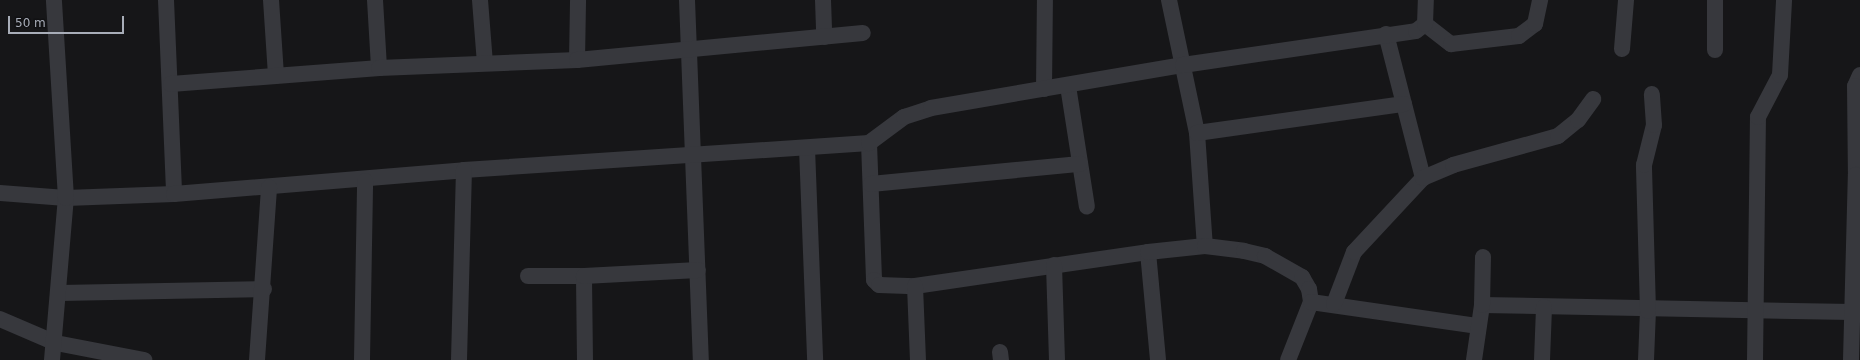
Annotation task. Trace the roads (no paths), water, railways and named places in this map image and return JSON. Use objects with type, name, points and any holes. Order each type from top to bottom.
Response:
[{"type":"street","points":[[52,360],[56,343],[66,198],[54,0]]},
{"type":"street","points":[[166,0],[171,84],[174,194]]},
{"type":"street","points":[[271,0],[276,76]]},
{"type":"street","points":[[375,0],[379,68]]},
{"type":"street","points":[[480,0],[486,62]]},
{"type":"street","points":[[577,60],[578,0]]},
{"type":"street","points":[[687,0],[701,360]]},
{"type":"street","points":[[822,0],[824,37]]},
{"type":"street","points":[[1044,89],[1045,0]]},
{"type":"street","points":[[1169,0],[1197,133],[1205,246]]},
{"type":"street","points":[[0,194],[66,198],[174,194],[365,181],[464,170],[692,157],[869,143],[916,112],[1183,65],[1386,34],[1416,31],[1425,24],[1426,0]]},
{"type":"street","points":[[1425,24],[1451,44],[1519,36],[1535,24],[1540,0]]},
{"type":"street","points":[[1622,49],[1626,0]]},
{"type":"street","points":[[1714,50],[1715,0]]},
{"type":"street","points":[[1755,360],[1757,311],[1758,117],[1780,75],[1784,0]]},
{"type":"street","points":[[171,84],[379,68],[486,62],[577,60],[689,48],[863,33]]},
{"type":"street","points":[[1386,34],[1423,178]]},
{"type":"street","points":[[1851,360],[1858,174],[1855,86],[1860,75]]},
{"type":"street","points":[[1068,86],[1087,207]]},
{"type":"street","points":[[1646,360],[1648,311],[1644,165],[1654,125],[1652,94]]},
{"type":"street","points":[[1334,304],[1354,252],[1423,178],[1437,170],[1558,136],[1578,120],[1593,99]]},
{"type":"street","points":[[1197,133],[1404,104]]},
{"type":"street","points":[[869,143],[874,280],[886,288],[916,286],[1054,265],[1205,246],[1244,251],[1278,263],[1302,278],[1309,289],[1311,302],[1288,360]]},
{"type":"street","points":[[807,148],[815,360]]},
{"type":"street","points":[[871,184],[1080,164]]},
{"type":"street","points":[[459,360],[464,170]]},
{"type":"street","points":[[362,360],[365,181]]},
{"type":"street","points":[[257,360],[264,289],[269,187]]},
{"type":"street","points":[[1148,252],[1158,360]]},
{"type":"street","points":[[1474,360],[1482,305],[1483,257]]},
{"type":"street","points":[[1054,265],[1057,360]]},
{"type":"street","points":[[528,276],[584,276],[698,270]]},
{"type":"street","points":[[584,276],[585,360]]},
{"type":"street","points":[[916,286],[918,360]]},
{"type":"street","points":[[60,293],[264,289]]},
{"type":"street","points":[[1311,302],[1334,304],[1478,326]]},
{"type":"street","points":[[1482,305],[1648,311],[1852,312]]},
{"type":"street","points":[[1542,360],[1544,307]]},
{"type":"street","points":[[0,319],[56,343],[144,360]]}]
